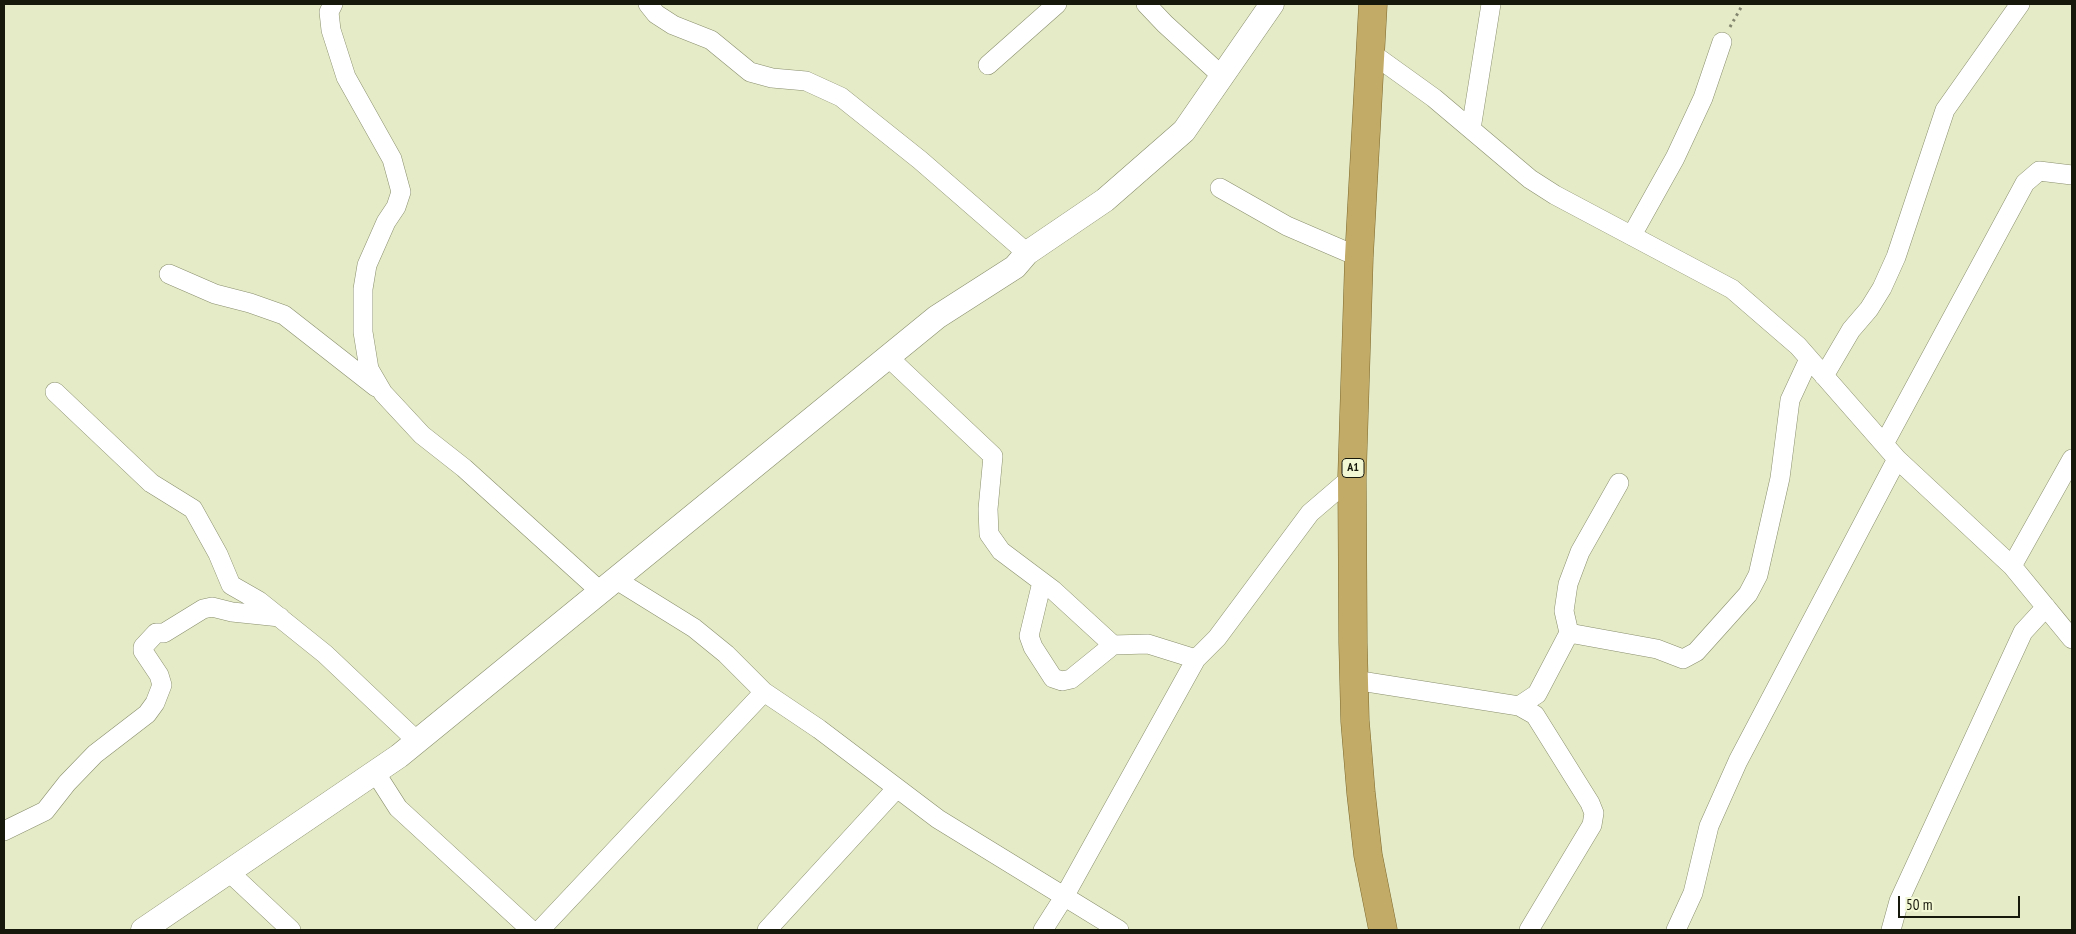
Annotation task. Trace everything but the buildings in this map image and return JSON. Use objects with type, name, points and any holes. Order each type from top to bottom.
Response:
[{"type":"highway","name":"A1","points":[[1373,4],[1359,257],[1352,477],[1354,680],[1357,739],[1368,855],[1383,930]]},
{"type":"street","points":[[332,4],[329,12],[331,30],[343,69],[392,159],[401,192],[396,208],[386,222],[366,264],[363,289],[363,332],[369,369],[383,393]]},
{"type":"street","points":[[648,4],[656,14],[673,25],[711,40],[750,72],[772,78],[806,81],[841,97],[920,160],[1026,253]]},
{"type":"street","points":[[988,65],[1057,4]]},
{"type":"street","points":[[1146,4],[1222,76]]},
{"type":"street","points":[[143,930],[375,772],[417,741],[937,318],[1015,267],[1026,253],[1105,200],[1184,131],[1272,4]]},
{"type":"street","points":[[1471,129],[1491,4]]},
{"type":"street","points":[[1824,376],[1851,330],[1869,309],[1882,288],[1896,257],[1945,110],[2020,4]]},
{"type":"street","points":[[1632,235],[1676,158],[1703,98],[1722,42]]},
{"type":"street","points":[[1370,52],[1434,98],[1530,179],[1546,190],[1732,289],[1798,346],[1897,459],[2012,566],[2072,639]]},
{"type":"street","points":[[1884,444],[2025,183],[2039,172],[2072,174]]},
{"type":"street","points":[[1220,188],[1287,226],[1359,257]]},
{"type":"street","points":[[168,274],[215,294],[250,303],[284,315],[383,393],[422,435],[607,585],[694,628],[726,654],[764,692],[819,729],[938,819],[1119,930]]},
{"type":"street","points":[[888,357],[993,456],[988,509],[989,534],[1000,551],[1042,582],[1113,645]]},
{"type":"street","points":[[1569,633],[1657,649],[1683,659],[1696,652],[1748,594],[1758,574],[1780,478],[1790,400],[1809,360]]},
{"type":"street","points":[[55,392],[151,483],[193,509],[218,554],[231,585],[259,601],[325,654],[417,741]]},
{"type":"street","points":[[1676,930],[1693,893],[1709,826],[1738,761],[1897,459]]},
{"type":"street","points":[[2012,566],[2072,459]]},
{"type":"street","points":[[1043,930],[1064,897],[1196,659],[1217,638],[1310,513],[1352,477]]},
{"type":"street","points":[[1535,715],[1537,694],[1569,633],[1564,612],[1568,584],[1580,552],[1620,483]]},
{"type":"street","points":[[1042,582],[1029,636],[1033,648],[1053,678],[1062,682],[1071,679],[1113,645],[1148,644],[1196,659]]},
{"type":"street","points":[[4,831],[45,812],[67,784],[95,754],[147,714],[155,703],[162,685],[159,675],[143,651],[143,647],[156,633],[164,633],[184,619],[203,609],[212,607],[232,612],[280,617]]},
{"type":"street","points":[[1891,930],[1899,901],[2023,632],[2046,607]]},
{"type":"street","points":[[1354,680],[1518,706],[1535,715],[1590,803],[1594,813],[1592,825],[1528,930]]},
{"type":"street","points":[[540,930],[764,692]]},
{"type":"street","points":[[1518,706],[1537,694]]},
{"type":"street","points":[[375,772],[398,808],[531,930]]},
{"type":"street","points":[[767,930],[897,788]]},
{"type":"street","points":[[228,871],[291,930]]},
{"type":"path","points":[[1722,42],[1743,4]]}]
